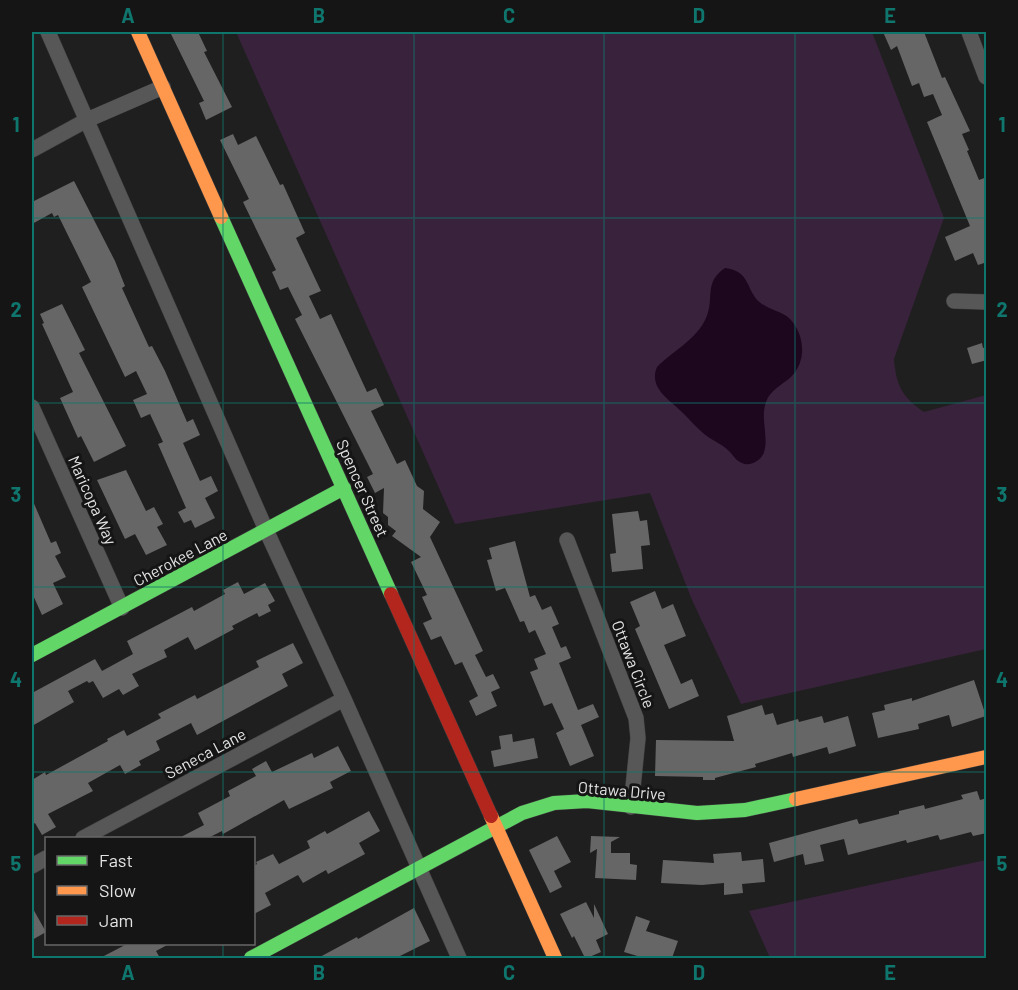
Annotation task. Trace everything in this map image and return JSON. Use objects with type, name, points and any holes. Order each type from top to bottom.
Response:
[{"type":"street","points":[[48,32],[266,530],[459,958]]},
{"type":"street","name":"Spencer Street","points":[[138,32],[555,958]]},
{"type":"street","points":[[969,32],[982,49],[987,77]]},
{"type":"street","points":[[32,150],[87,120],[163,87]]},
{"type":"street","points":[[954,301],[987,302]]},
{"type":"street","name":"Maricopa Way","points":[[32,407],[122,608]]},
{"type":"street","name":"Cherokee Lane","points":[[32,655],[344,488]]},
{"type":"street","name":"Ottawa Circle","points":[[567,540],[636,718],[638,738],[631,807]]},
{"type":"street","name":"Seneca Lane","points":[[85,837],[344,699]]},
{"type":"street","name":"Ottawa Drive","points":[[251,958],[522,813],[554,803],[587,801],[697,813],[745,810],[987,757]]},
{"type":"shaded area","points":[[236,32],[872,32],[944,218],[894,359],[896,376],[905,395],[924,412],[986,395],[986,649],[741,704],[692,600],[650,493],[455,524]]},
{"type":"shaded area","points":[[725,268],[740,273],[762,304],[790,319],[799,333],[802,348],[802,356],[796,371],[768,398],[764,408],[766,441],[764,452],[758,460],[749,464],[738,461],[726,448],[700,431],[662,393],[655,381],[657,367],[691,339],[702,325],[708,311],[714,279]]},
{"type":"shaded area","points":[[986,860],[986,958],[770,958],[749,911]]},
{"type":"building","points":[[170,32],[198,32],[207,51],[204,52],[232,107],[206,120],[199,103],[204,101]]},
{"type":"building","points":[[883,32],[924,32],[942,78],[945,77],[970,131],[962,134],[969,150],[967,151],[979,180],[987,177],[987,262],[978,265],[973,253],[955,261],[945,237],[970,226],[927,122],[942,115],[933,94],[924,97],[919,83],[912,86],[897,46],[891,50]]},
{"type":"building","points":[[233,134],[238,145],[256,136],[280,185],[283,184],[305,233],[296,238],[321,291],[309,296],[320,319],[331,314],[367,392],[376,388],[384,405],[371,411],[397,464],[405,460],[417,486],[424,491],[423,509],[440,522],[430,537],[483,651],[475,655],[486,677],[493,674],[500,688],[491,692],[497,706],[476,716],[469,701],[478,696],[462,662],[455,665],[441,636],[431,640],[423,623],[432,619],[422,597],[427,595],[411,562],[421,557],[392,536],[396,531],[388,525],[388,517],[383,513],[384,488],[375,493],[367,477],[373,474],[295,319],[302,315],[288,287],[280,290],[272,272],[276,270],[243,202],[249,199],[220,140]]},
{"type":"building","points":[[74,181],[115,261],[125,286],[122,288],[149,347],[152,346],[165,371],[187,422],[193,419],[200,435],[183,443],[200,481],[211,476],[218,491],[205,498],[215,518],[195,528],[191,520],[184,523],[178,512],[186,508],[158,444],[163,442],[150,414],[141,418],[133,400],[147,394],[136,371],[125,377],[82,287],[91,282],[58,215],[54,217],[52,213],[32,224],[32,202]]},
{"type":"building","points":[[62,304],[85,350],[79,353],[126,446],[94,462],[81,436],[78,438],[60,398],[73,392],[42,324],[44,323],[40,314]]},
{"type":"building","points":[[982,343],[983,348],[987,347],[987,360],[972,364],[967,348]]},
{"type":"building","points":[[126,470],[146,511],[154,507],[163,524],[157,527],[167,545],[146,555],[135,534],[125,539],[97,480]]},
{"type":"building","points":[[32,499],[51,543],[56,541],[61,553],[55,556],[66,577],[53,583],[63,604],[42,615],[32,593]]},
{"type":"building","points":[[638,511],[640,521],[647,520],[650,545],[641,546],[643,569],[612,572],[610,554],[616,553],[612,514]]},
{"type":"building","points":[[515,541],[530,597],[535,595],[542,610],[551,606],[559,624],[552,627],[561,648],[566,646],[571,658],[559,663],[578,710],[593,704],[599,717],[581,725],[594,756],[570,766],[556,733],[564,729],[552,703],[544,706],[530,672],[538,669],[534,659],[546,654],[535,630],[529,633],[524,621],[520,622],[505,588],[496,591],[487,560],[492,559],[489,548]]},
{"type":"building","points":[[238,582],[244,594],[265,583],[275,601],[268,605],[271,611],[259,617],[257,613],[232,626],[234,629],[195,650],[188,637],[164,650],[167,657],[132,674],[139,686],[123,695],[119,689],[103,698],[93,681],[89,683],[87,681],[68,691],[74,702],[32,726],[32,693],[95,659],[102,671],[133,654],[127,641],[192,607],[194,611],[225,594],[223,590]]},
{"type":"building","points":[[655,591],[662,609],[673,604],[686,636],[664,645],[681,684],[692,679],[699,696],[669,709],[635,629],[640,626],[630,602]]},
{"type":"building","points":[[293,643],[303,663],[282,674],[288,686],[197,735],[191,723],[156,741],[160,750],[139,761],[141,765],[125,774],[120,765],[88,783],[93,791],[48,814],[56,827],[42,835],[35,823],[32,825],[32,780],[45,772],[46,775],[124,730],[127,736],[161,718],[158,714],[195,695],[197,699],[259,667],[256,661]]},
{"type":"building","points":[[974,680],[986,716],[952,727],[949,715],[918,724],[919,729],[878,738],[872,713],[885,710],[884,705],[912,698],[912,701]]},
{"type":"building","points":[[762,705],[765,715],[773,713],[777,725],[822,716],[824,723],[848,716],[856,746],[829,754],[827,747],[793,757],[792,753],[755,764],[756,767],[715,778],[715,780],[703,780],[703,777],[655,776],[656,740],[734,741],[727,716]]},
{"type":"building","points":[[512,734],[513,742],[534,738],[538,758],[494,767],[491,751],[501,749],[499,736]]},
{"type":"building","points":[[338,746],[351,771],[330,782],[333,788],[289,809],[284,800],[223,834],[222,831],[210,837],[181,837],[204,825],[198,813],[230,796],[228,791],[256,776],[252,769],[266,761],[272,772],[312,753],[314,758]]},
{"type":"building","points":[[977,791],[980,800],[987,798],[987,833],[973,836],[971,832],[940,840],[938,835],[907,843],[906,840],[848,855],[844,839],[820,845],[824,861],[805,865],[803,854],[774,862],[769,843],[857,819],[859,824],[924,805],[925,809],[963,799],[961,795]]},
{"type":"building","points":[[369,811],[380,831],[359,843],[365,854],[328,874],[326,870],[303,883],[298,875],[265,893],[271,905],[255,913],[256,862],[273,854],[279,864],[310,848],[307,841],[325,831],[327,834]]},
{"type":"building","points":[[557,836],[571,862],[554,871],[562,887],[550,893],[529,850]]},
{"type":"building","points":[[591,836],[620,837],[611,842],[611,853],[630,853],[630,864],[637,865],[636,880],[595,878],[597,849],[590,853]]},
{"type":"building","points":[[741,852],[742,861],[763,859],[765,882],[742,884],[743,893],[724,895],[724,883],[702,885],[661,883],[663,860],[714,863],[713,854]]},
{"type":"building","points":[[586,902],[594,918],[594,904],[608,934],[596,940],[601,952],[585,958],[560,914]]},
{"type":"building","points":[[32,907],[45,933],[32,940]]},
{"type":"building","points":[[414,908],[430,941],[396,958],[318,958],[357,937],[358,939]]},
{"type":"building","points":[[636,916],[650,921],[646,931],[678,941],[672,958],[644,958],[624,952]]},
{"type":"building","points":[[125,945],[167,945],[156,951],[160,958],[100,958]]},
{"type":"traffic: fast","points":[[221,217],[391,594]]},
{"type":"traffic: fast","points":[[32,655],[344,488]]},
{"type":"traffic: fast","points":[[251,958],[522,813],[554,803],[587,801],[697,813],[745,810],[796,799]]},
{"type":"traffic: slow","points":[[138,32],[221,217]]},
{"type":"traffic: slow","points":[[796,799],[986,757]]},
{"type":"traffic: slow","points":[[491,816],[555,958]]},
{"type":"traffic: jam","points":[[391,594],[491,816]]}]
